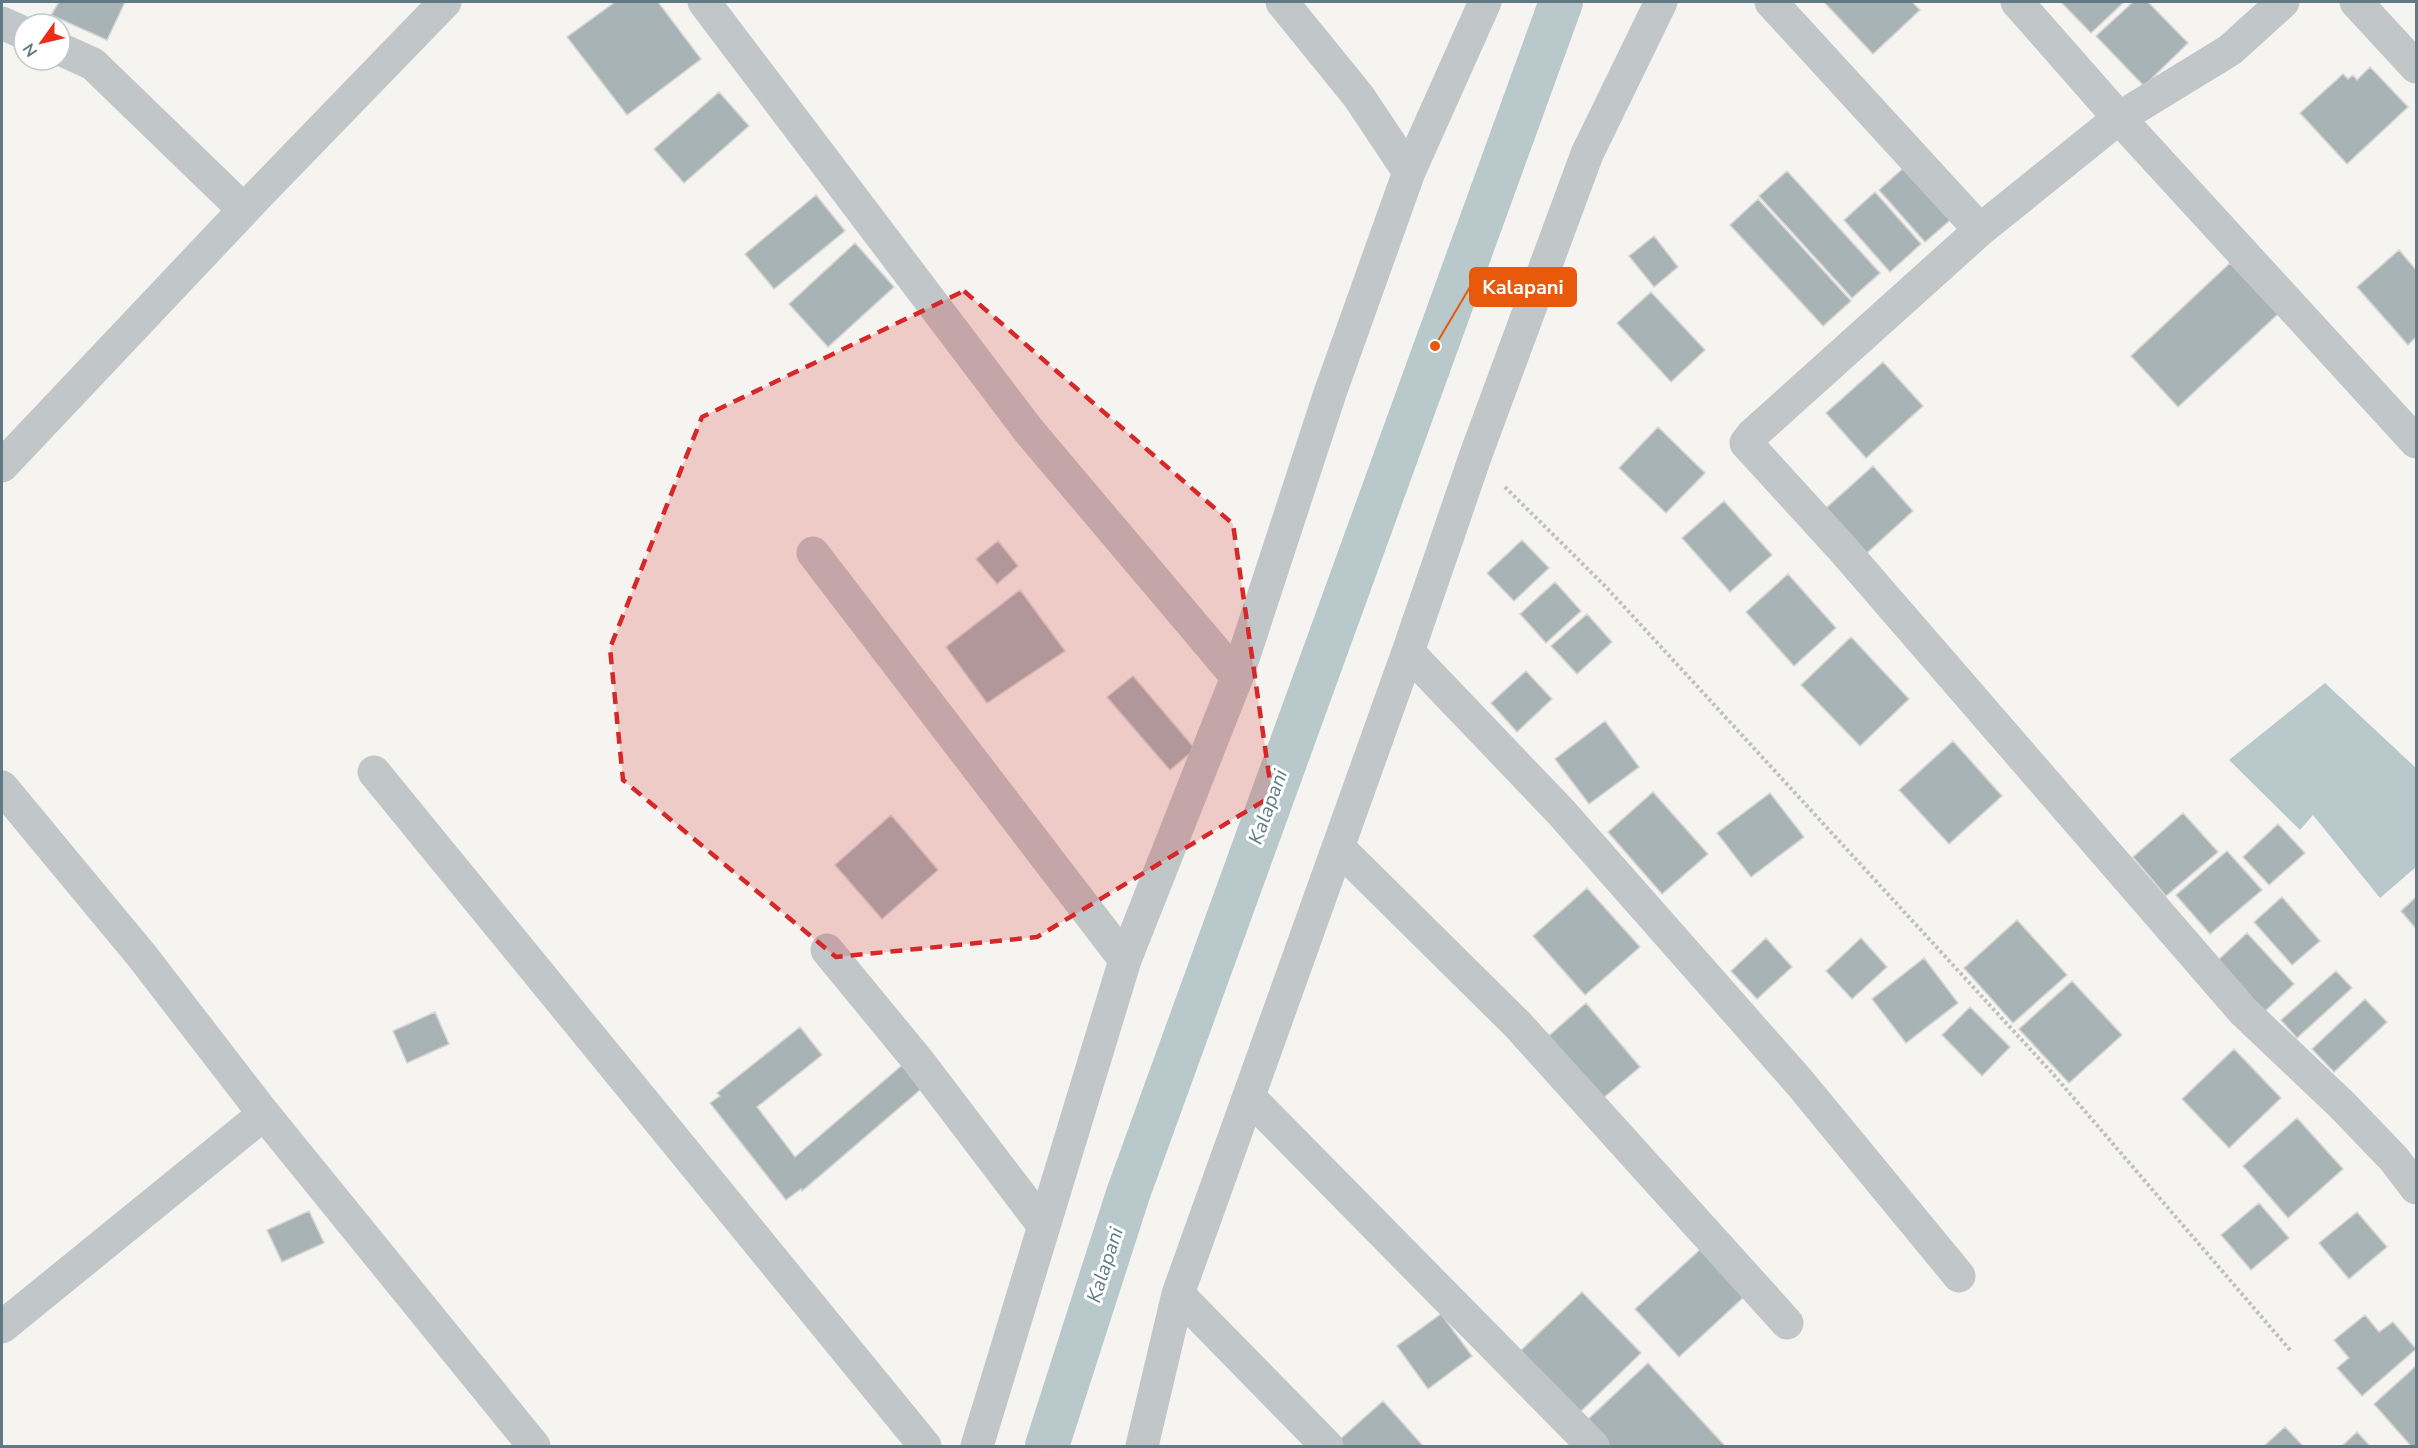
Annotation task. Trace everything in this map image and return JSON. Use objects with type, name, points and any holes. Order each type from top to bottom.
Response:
[{"type":"street","points":[[2,466],[445,2]]},
{"type":"street","points":[[704,2],[1029,430],[1236,677]]},
{"type":"street","points":[[1282,2],[1359,97],[1409,172]]},
{"type":"street","points":[[977,1446],[1125,960],[1236,677],[1330,393],[1409,172],[1485,2]]},
{"type":"street","points":[[1142,1446],[1178,1294],[1408,652],[1474,457],[1587,154],[1662,2]]},
{"type":"street","points":[[1771,2],[1980,230]]},
{"type":"street","points":[[2017,2],[2119,118],[2416,442]]},
{"type":"street","points":[[2283,2],[2230,50],[2119,118],[1980,230],[1752,435],[1746,443],[1848,556],[2243,1011],[2342,1105],[2394,1159],[2416,1188]]},
{"type":"street","points":[[2356,2],[2416,67]]},
{"type":"street","points":[[72,54],[93,64],[244,210]]},
{"type":"street","points":[[813,553],[1125,960]]},
{"type":"street","points":[[1408,652],[1569,820],[1800,1083],[1959,1276]]},
{"type":"street","points":[[374,772],[925,1446]]},
{"type":"street","points":[[2,787],[142,957],[264,1114],[534,1446]]},
{"type":"street","points":[[1338,847],[1518,1025],[1787,1323]]},
{"type":"street","points":[[826,950],[919,1062],[1044,1225]]},
{"type":"street","points":[[1249,1097],[1593,1446]]},
{"type":"street","points":[[2,1327],[264,1114]]},
{"type":"street","points":[[1178,1294],[1327,1446]]},
{"type":"path","points":[[1474,457],[1606,587],[2053,1074],[2290,1350]]},
{"type":"highlighted area","points":[[964,291],[1233,524],[1272,796],[1037,937],[836,957],[623,780],[610,648],[702,417]]},
{"type":"shaded area","points":[[2325,683],[2416,768],[2416,867],[2380,898],[2313,815],[2300,830],[2229,760]]},
{"type":"building","points":[[59,2],[125,2],[107,40],[72,24],[72,12],[53,12]]},
{"type":"building","points":[[615,2],[658,2],[701,59],[627,115],[567,37]]},
{"type":"building","points":[[1824,2],[1912,2],[1920,10],[1873,54]]},
{"type":"building","points":[[2061,2],[2124,2],[2091,33]]},
{"type":"building","points":[[2133,2],[2148,2],[2188,43],[2144,86],[2096,36]]},
{"type":"building","points":[[2370,67],[2408,107],[2347,164],[2300,113],[2343,74],[2348,79],[2353,75],[2357,80]]},
{"type":"building","points":[[719,92],[749,126],[684,183],[654,149]]},
{"type":"building","points":[[1910,162],[1956,215],[1925,242],[1879,190]]},
{"type":"building","points":[[1787,171],[1880,273],[1852,298],[1759,196]]},
{"type":"building","points":[[1875,192],[1921,244],[1890,272],[1844,220]]},
{"type":"building","points":[[816,195],[845,231],[774,289],[745,254]]},
{"type":"building","points":[[1758,199],[1851,301],[1823,326],[1730,225]]},
{"type":"building","points":[[1654,236],[1678,267],[1654,287],[1629,256]]},
{"type":"building","points":[[855,243],[894,287],[828,347],[789,304]]},
{"type":"building","points":[[2399,250],[2416,270],[2416,337],[2408,345],[2357,287]]},
{"type":"building","points":[[2230,263],[2278,314],[2178,407],[2131,356]]},
{"type":"building","points":[[1651,292],[1705,350],[1671,382],[1617,323]]},
{"type":"building","points":[[1883,362],[1923,406],[1866,458],[1826,413]]},
{"type":"building","points":[[1658,427],[1705,473],[1666,513],[1619,468]]},
{"type":"building","points":[[1873,466],[1913,511],[1857,562],[1816,517]]},
{"type":"building","points":[[1724,501],[1772,555],[1730,592],[1682,538]]},
{"type":"building","points":[[1522,540],[1549,568],[1514,601],[1487,573]]},
{"type":"building","points":[[998,541],[1018,566],[997,584],[976,559]]},
{"type":"building","points":[[1788,574],[1836,628],[1794,666],[1746,612]]},
{"type":"building","points":[[1555,582],[1581,611],[1546,643],[1520,614]]},
{"type":"building","points":[[1020,590],[1065,651],[987,703],[946,647]]},
{"type":"building","points":[[1587,614],[1612,642],[1577,674],[1551,646]]},
{"type":"building","points":[[1851,637],[1909,699],[1860,746],[1801,685]]},
{"type":"building","points":[[1526,671],[1552,699],[1517,732],[1491,703]]},
{"type":"building","points":[[1133,676],[1195,749],[1170,770],[1107,697]]},
{"type":"building","points":[[1605,721],[1639,767],[1589,804],[1555,759]]},
{"type":"building","points":[[1953,741],[2002,796],[1949,844],[1899,790]]},
{"type":"building","points":[[1653,792],[1708,854],[1662,894],[1608,832]]},
{"type":"building","points":[[1770,793],[1804,837],[1751,877],[1717,833]]},
{"type":"building","points":[[2183,813],[2218,852],[2166,896],[2133,857]]},
{"type":"building","points":[[891,815],[938,870],[882,919],[835,865]]},
{"type":"building","points":[[2278,824],[2305,853],[2269,885],[2243,857]]},
{"type":"building","points":[[2227,851],[2262,890],[2210,934],[2176,895]]},
{"type":"building","points":[[1587,888],[1640,947],[1585,995],[1533,936]]},
{"type":"building","points":[[2282,897],[2320,941],[2292,965],[2254,922]]},
{"type":"building","points":[[2416,897],[2416,929],[2401,911]]},
{"type":"building","points":[[2017,920],[2067,975],[2013,1023],[1964,968]]},
{"type":"building","points":[[2247,933],[2294,984],[2262,1014],[2215,963]]},
{"type":"building","points":[[1766,938],[1792,967],[1757,999],[1731,971]]},
{"type":"building","points":[[1861,938],[1887,967],[1852,999],[1826,971]]},
{"type":"building","points":[[1924,958],[1958,1003],[1906,1043],[1872,999]]},
{"type":"building","points":[[2336,971],[2352,988],[2297,1038],[2281,1020]]},
{"type":"building","points":[[2072,981],[2122,1035],[2069,1083],[2019,1029]]},
{"type":"building","points":[[2365,999],[2387,1022],[2334,1072],[2312,1049]]},
{"type":"building","points":[[1586,1003],[1640,1067],[1596,1104],[1543,1041]]},
{"type":"building","points":[[1970,1007],[2010,1047],[1982,1076],[1942,1035]]},
{"type":"building","points":[[435,1012],[449,1044],[407,1063],[393,1031]]},
{"type":"building","points":[[800,1027],[822,1055],[757,1107],[795,1157],[907,1061],[927,1084],[802,1191],[801,1189],[786,1200],[710,1103],[720,1096],[717,1093]]},
{"type":"building","points":[[2234,1049],[2281,1098],[2229,1148],[2182,1099]]},
{"type":"building","points":[[2297,1118],[2343,1169],[2288,1218],[2243,1166]]},
{"type":"building","points":[[2259,1203],[2289,1238],[2251,1270],[2221,1235]]},
{"type":"building","points":[[309,1211],[324,1243],[282,1262],[267,1230]]},
{"type":"building","points":[[2357,1212],[2387,1247],[2349,1279],[2319,1243]]},
{"type":"building","points":[[1703,1247],[1746,1295],[1679,1357],[1635,1309]]},
{"type":"building","points":[[1582,1292],[1641,1353],[1575,1417],[1516,1355]]},
{"type":"building","points":[[1441,1314],[1472,1356],[1428,1389],[1397,1346]]},
{"type":"building","points":[[2365,1315],[2379,1332],[2393,1322],[2416,1349],[2362,1396],[2337,1368],[2349,1358],[2334,1340]]},
{"type":"building","points":[[1648,1363],[1725,1446],[1606,1446],[1584,1423]]},
{"type":"building","points":[[2416,1366],[2416,1446],[2411,1446],[2374,1404]]},
{"type":"building","points":[[1383,1401],[1423,1446],[1341,1446],[1337,1442]]},
{"type":"building","points":[[2285,1427],[2303,1446],[2264,1446]]},
{"type":"building","points":[[2357,1432],[2370,1446],[2342,1446]]},
{"type":"waterway","name":"Kalapani","points":[[1047,1446],[1128,1194],[1561,2]]},
{"type":"place","name":"Kalapani","points":[[1435,346]]}]
